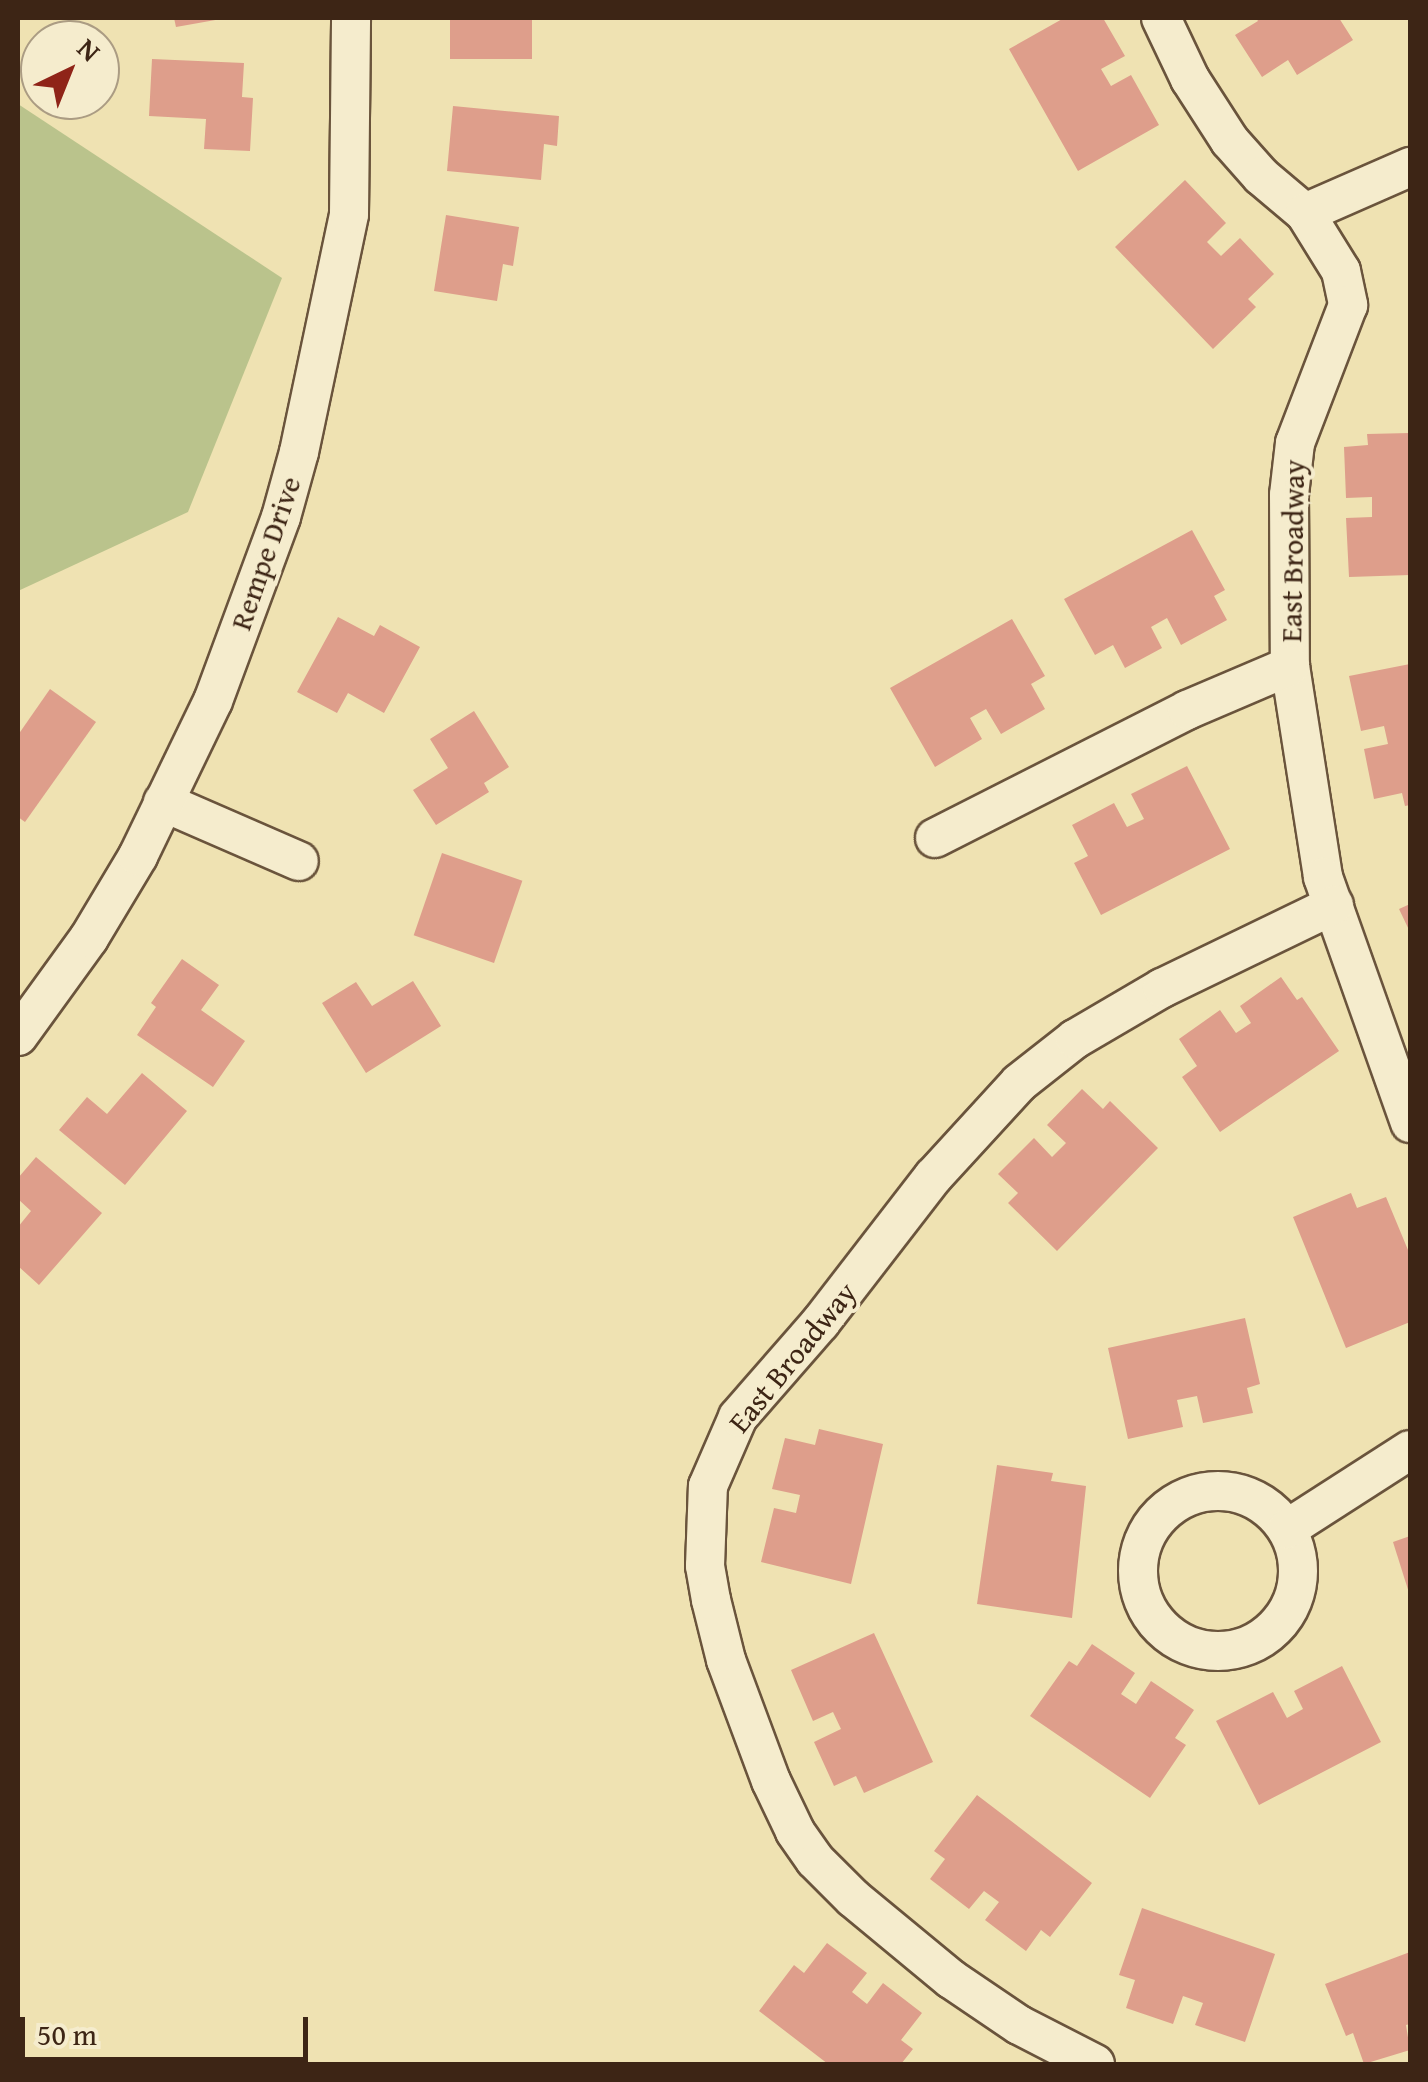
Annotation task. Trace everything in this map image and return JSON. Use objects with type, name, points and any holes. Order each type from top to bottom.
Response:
[{"type":"street","name":"Rempe Drive","points":[[18,1036],[89,938],[163,802],[213,701],[280,517],[299,452],[349,214],[351,18]]},
{"type":"street","name":"East Broadway","points":[[1161,18],[1190,80],[1230,142],[1305,213],[1341,271],[1348,305],[1295,442],[1289,495],[1290,666],[1323,878],[1410,1123]]},
{"type":"street","points":[[1305,213],[1410,167]]},
{"type":"street","points":[[935,838],[1154,726],[1290,666]]},
{"type":"street","points":[[163,802],[299,861]]},
{"type":"street","name":"East Broadway","points":[[1094,2064],[1019,2025],[950,1979],[853,1898],[815,1860],[771,1780],[726,1660],[705,1566],[708,1486],[738,1417],[820,1323],[933,1178],[1020,1083],[1075,1039],[1162,988],[1334,905]]},
{"type":"street","points":[[1287,1529],[1410,1450]]},
{"type":"street","points":[[1214,1490],[1242,1494],[1272,1511],[1287,1529],[1299,1572],[1292,1605],[1272,1631],[1248,1645],[1226,1651],[1202,1650],[1178,1640],[1148,1610],[1138,1575],[1140,1553],[1159,1516],[1181,1500],[1214,1490]]},
{"type":"green space","points":[[18,104],[20,120],[42,120],[282,278],[188,512],[18,591]]},
{"type":"building","points":[[174,18],[221,18],[221,19],[176,27]]},
{"type":"building","points":[[450,18],[532,18],[532,59],[450,59]]},
{"type":"building","points":[[1064,18],[1103,18],[1125,56],[1101,69],[1111,86],[1131,75],[1159,125],[1078,171],[1009,49]]},
{"type":"building","points":[[1256,18],[1339,18],[1353,40],[1297,75],[1288,60],[1262,77],[1235,35],[1258,21]]},
{"type":"building","points":[[152,59],[244,63],[242,97],[253,98],[250,151],[204,149],[206,119],[149,116]]},
{"type":"building","points":[[453,106],[559,116],[557,146],[544,144],[541,180],[447,171]]},
{"type":"building","points":[[1185,180],[1226,223],[1207,242],[1221,256],[1240,238],[1274,274],[1248,299],[1256,307],[1213,349],[1115,247]]},
{"type":"building","points":[[446,215],[519,227],[513,266],[503,264],[497,301],[434,291]]},
{"type":"building","points":[[1410,433],[1410,575],[1349,577],[1346,518],[1372,517],[1372,497],[1346,498],[1344,447],[1368,445],[1367,434]]},
{"type":"building","points":[[1192,530],[1225,590],[1214,596],[1227,620],[1181,645],[1167,618],[1151,627],[1162,648],[1125,668],[1113,645],[1095,655],[1064,599]]},
{"type":"building","points":[[338,617],[374,636],[380,625],[420,647],[384,713],[348,693],[337,713],[297,692]]},
{"type":"building","points":[[1012,619],[1045,676],[1031,684],[1045,709],[1001,734],[986,709],[970,718],[982,739],[935,767],[890,688]]},
{"type":"building","points":[[1410,664],[1410,805],[1405,806],[1402,793],[1374,799],[1364,749],[1388,744],[1384,726],[1361,731],[1349,676]]},
{"type":"building","points":[[50,689],[96,722],[25,822],[18,817],[18,735]]},
{"type":"building","points":[[474,711],[509,767],[484,783],[489,792],[436,825],[413,790],[448,768],[430,739]]},
{"type":"building","points":[[1187,766],[1230,849],[1101,915],[1074,863],[1088,856],[1072,825],[1114,803],[1127,827],[1144,819],[1131,794]]},
{"type":"building","points":[[442,853],[522,881],[494,963],[414,935]]},
{"type":"building","points":[[1410,904],[1410,932],[1399,909]]},
{"type":"building","points":[[182,959],[219,985],[201,1010],[245,1041],[213,1087],[137,1035],[156,1007],[151,1003]]},
{"type":"building","points":[[1281,977],[1297,1000],[1302,997],[1339,1051],[1220,1132],[1182,1077],[1197,1066],[1179,1039],[1220,1010],[1236,1033],[1251,1023],[1240,1006]]},
{"type":"building","points":[[413,981],[441,1026],[366,1073],[322,1003],[356,982],[372,1006]]},
{"type":"building","points":[[142,1073],[187,1111],[125,1185],[59,1130],[87,1097],[107,1114]]},
{"type":"building","points":[[1082,1089],[1103,1109],[1110,1101],[1158,1148],[1057,1251],[1008,1203],[1018,1193],[998,1174],[1034,1138],[1052,1157],[1066,1143],[1047,1125]]},
{"type":"building","points":[[36,1157],[102,1213],[39,1285],[18,1266],[18,1227],[31,1211],[18,1199],[18,1178]]},
{"type":"building","points":[[1351,1193],[1357,1208],[1386,1197],[1408,1250],[1410,1322],[1346,1348],[1293,1217]]},
{"type":"building","points":[[1245,1318],[1260,1384],[1247,1388],[1253,1413],[1203,1423],[1197,1396],[1177,1400],[1183,1427],[1128,1439],[1108,1348]]},
{"type":"building","points":[[819,1429],[883,1444],[851,1584],[761,1562],[774,1508],[796,1513],[800,1495],[772,1489],[785,1438],[815,1445]]},
{"type":"building","points":[[997,1465],[1053,1473],[1051,1481],[1086,1486],[1072,1618],[977,1604]]},
{"type":"building","points":[[1410,1536],[1410,1596],[1393,1542]]},
{"type":"building","points":[[874,1633],[933,1762],[864,1793],[856,1776],[834,1786],[814,1742],[841,1729],[833,1712],[813,1721],[791,1670]]},
{"type":"building","points":[[1092,1644],[1135,1673],[1121,1694],[1136,1704],[1151,1681],[1194,1710],[1175,1738],[1186,1745],[1150,1798],[1030,1716],[1069,1661],[1077,1666]]},
{"type":"building","points":[[1342,1666],[1381,1742],[1259,1805],[1216,1721],[1273,1692],[1287,1718],[1303,1709],[1294,1691]]},
{"type":"building","points":[[977,1795],[1092,1883],[1050,1937],[1041,1930],[1026,1951],[985,1920],[999,1902],[984,1891],[969,1909],[930,1879],[945,1859],[934,1851]]},
{"type":"building","points":[[1142,1908],[1275,1954],[1245,2042],[1195,2025],[1203,2003],[1183,1996],[1173,2024],[1126,2008],[1135,1980],[1119,1975]]},
{"type":"building","points":[[827,1943],[867,1973],[852,1992],[867,2004],[883,1983],[922,2013],[901,2040],[913,2049],[901,2064],[828,2064],[759,2011],[794,1965],[804,1973]]},
{"type":"building","points":[[1410,1952],[1410,2024],[1406,2025],[1410,2050],[1364,2064],[1353,2033],[1346,2036],[1325,1984]]}]
